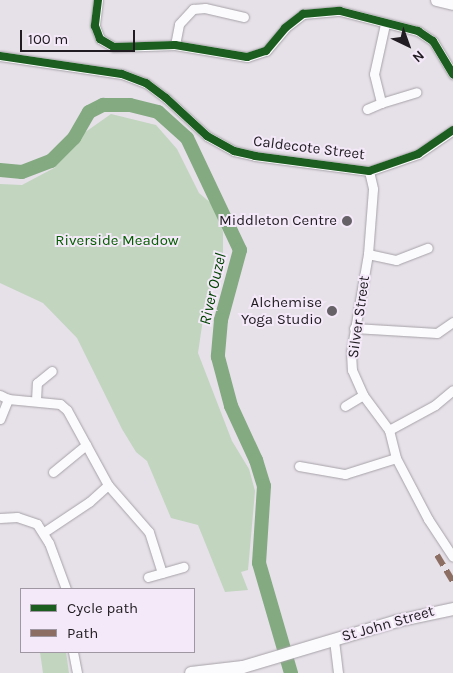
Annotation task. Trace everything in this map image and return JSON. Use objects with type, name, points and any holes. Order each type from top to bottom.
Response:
[{"type":"main road","name":"St John Street","points":[[191,673],[243,667],[397,621],[453,609]]},
{"type":"street","points":[[98,0],[95,26],[100,39],[114,47],[175,45],[247,56],[266,50],[285,28],[303,14],[322,10],[340,11],[418,31],[433,41],[453,74]]},
{"type":"street","points":[[436,0],[453,4]]},
{"type":"street","points":[[175,45],[179,24],[193,9],[205,8],[244,17]]},
{"type":"street","points":[[381,103],[374,74],[385,24]]},
{"type":"street","name":"Caldecote Street","points":[[0,56],[122,74],[146,83],[207,136],[234,151],[369,171],[418,154],[453,130]]},
{"type":"street","points":[[367,109],[416,92]]},
{"type":"street","name":"Silver Street","points":[[369,171],[373,188],[368,254],[354,328],[351,352],[352,370],[362,394],[389,430],[396,458],[432,525],[453,557]]},
{"type":"street","points":[[368,254],[396,260],[428,248]]},
{"type":"street","points":[[354,328],[437,333],[453,322]]},
{"type":"street","points":[[36,400],[37,383],[52,371]]},
{"type":"street","points":[[389,430],[435,405],[453,390]]},
{"type":"street","points":[[345,406],[362,394]]},
{"type":"street","points":[[0,419],[4,397],[60,404],[108,485],[149,532],[162,573]]},
{"type":"street","points":[[52,472],[86,445]]},
{"type":"street","points":[[299,466],[345,474],[396,458]]},
{"type":"street","points":[[44,532],[89,502],[108,485]]},
{"type":"street","points":[[0,518],[28,519],[44,532],[66,588]]},
{"type":"street","points":[[148,577],[184,567]]},
{"type":"street","points":[[328,641],[338,673]]},
{"type":"street","points":[[74,653],[77,673]]},
{"type":"green space","name":"Riverside Meadow","points":[[111,114],[156,125],[177,149],[199,193],[213,205],[223,232],[223,260],[205,305],[198,353],[232,441],[249,469],[255,491],[248,570],[241,572],[248,590],[225,592],[198,525],[171,518],[147,461],[136,452],[122,429],[77,338],[43,303],[0,283],[0,184],[22,185],[54,168],[84,133]]},
{"type":"green space","points":[[40,653],[66,653],[69,673],[43,673]]},
{"type":"waterway","name":"River Ouzel","points":[[0,170],[22,172],[51,161],[74,138],[89,112],[103,105],[130,105],[158,112],[187,138],[240,250],[221,320],[218,357],[231,406],[256,460],[264,486],[259,563],[291,673]]},
{"type":"marked path","points":[[437,555],[453,582]]},
{"type":"cycle path","points":[[98,0],[95,26],[100,39],[114,47],[175,45],[247,57],[266,51],[285,28],[303,14],[340,11],[418,31],[433,41],[453,74]]},
{"type":"cycle path","points":[[0,56],[122,74],[146,83],[166,98],[207,136],[234,151],[255,156],[369,171],[418,154],[453,130]]},
{"type":"place","name":"Middleton Centre","points":[[347,221]]},
{"type":"place","name":"Alchemise Yoga Studio","points":[[332,311]]}]
